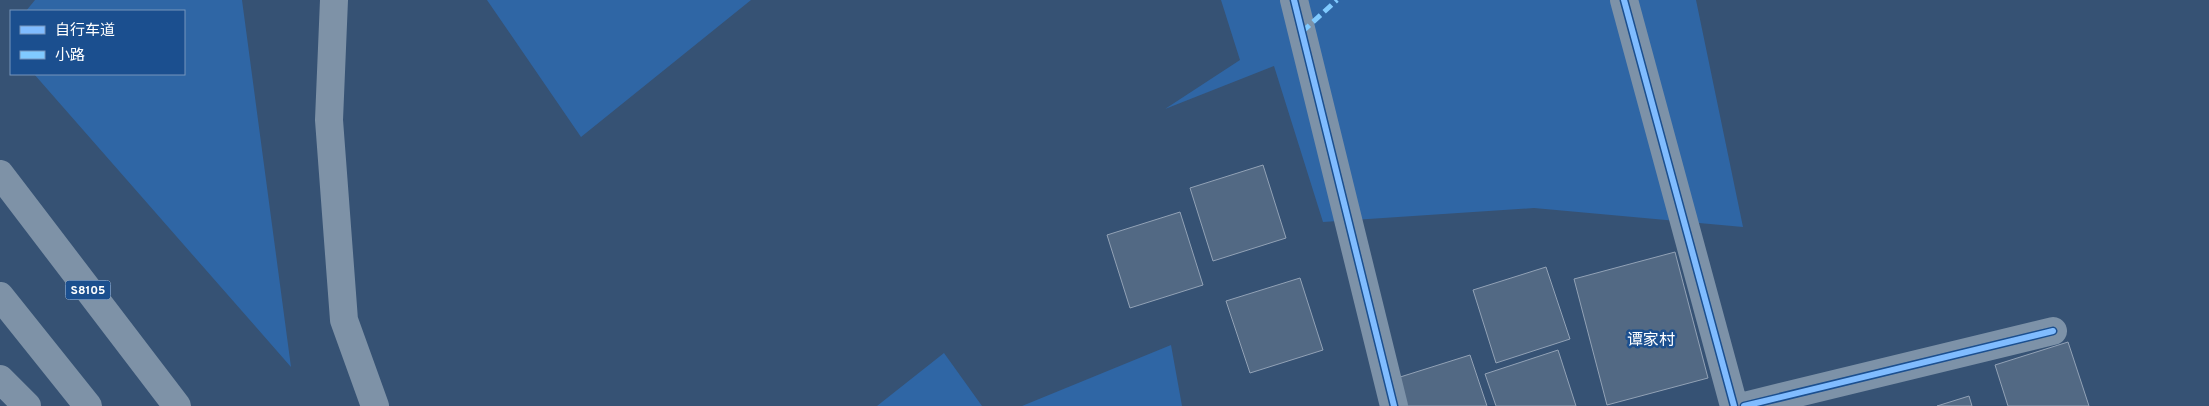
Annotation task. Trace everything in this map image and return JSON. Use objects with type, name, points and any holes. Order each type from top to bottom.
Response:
[{"type":"highway","points":[[334,0],[329,120],[344,320],[375,406]]},
{"type":"highway","name":"S8105","points":[[0,174],[177,406]]},
{"type":"highway","points":[[0,296],[88,406]]},
{"type":"highway","points":[[0,379],[27,406]]},
{"type":"street","points":[[1294,0],[1394,406]]},
{"type":"street","points":[[1624,0],[1734,406]]},
{"type":"street","points":[[1744,406],[2053,331]]},
{"type":"shaded area","points":[[35,0],[242,0],[291,367],[35,75],[185,75],[185,10],[27,10]]},
{"type":"shaded area","points":[[487,0],[751,0],[581,137]]},
{"type":"shaded area","points":[[1221,0],[1696,0],[1743,227],[1534,208],[1323,222],[1274,66],[1165,109],[1240,60]]},
{"type":"shaded area","points":[[1171,345],[1182,406],[1022,406]]},
{"type":"shaded area","points":[[944,353],[982,406],[877,406]]},
{"type":"building","points":[[1263,165],[1286,238],[1213,261],[1190,188]]},
{"type":"building","points":[[1180,212],[1203,285],[1130,308],[1107,235]]},
{"type":"building","points":[[1675,252],[1708,378],[1607,405],[1574,279]]},
{"type":"building","points":[[1546,267],[1570,339],[1496,363],[1473,290]]},
{"type":"building","points":[[1300,278],[1323,350],[1250,373],[1226,301]]},
{"type":"building","points":[[2068,342],[2089,406],[2008,406],[1995,365]]},
{"type":"building","points":[[1558,350],[1576,406],[1496,406],[1485,374]]},
{"type":"building","points":[[1470,355],[1487,406],[1406,406],[1397,378]]},
{"type":"building","points":[[1969,396],[1972,406],[1937,406]]},
{"type":"marked path","points":[[1302,32],[1337,0]]},
{"type":"cycle path","points":[[1294,0],[1394,406]]},
{"type":"cycle path","points":[[1624,0],[1734,406]]},
{"type":"cycle path","points":[[1744,406],[2053,331]]},
{"type":"district","name":"谭家村","points":[[1651,339]]}]
